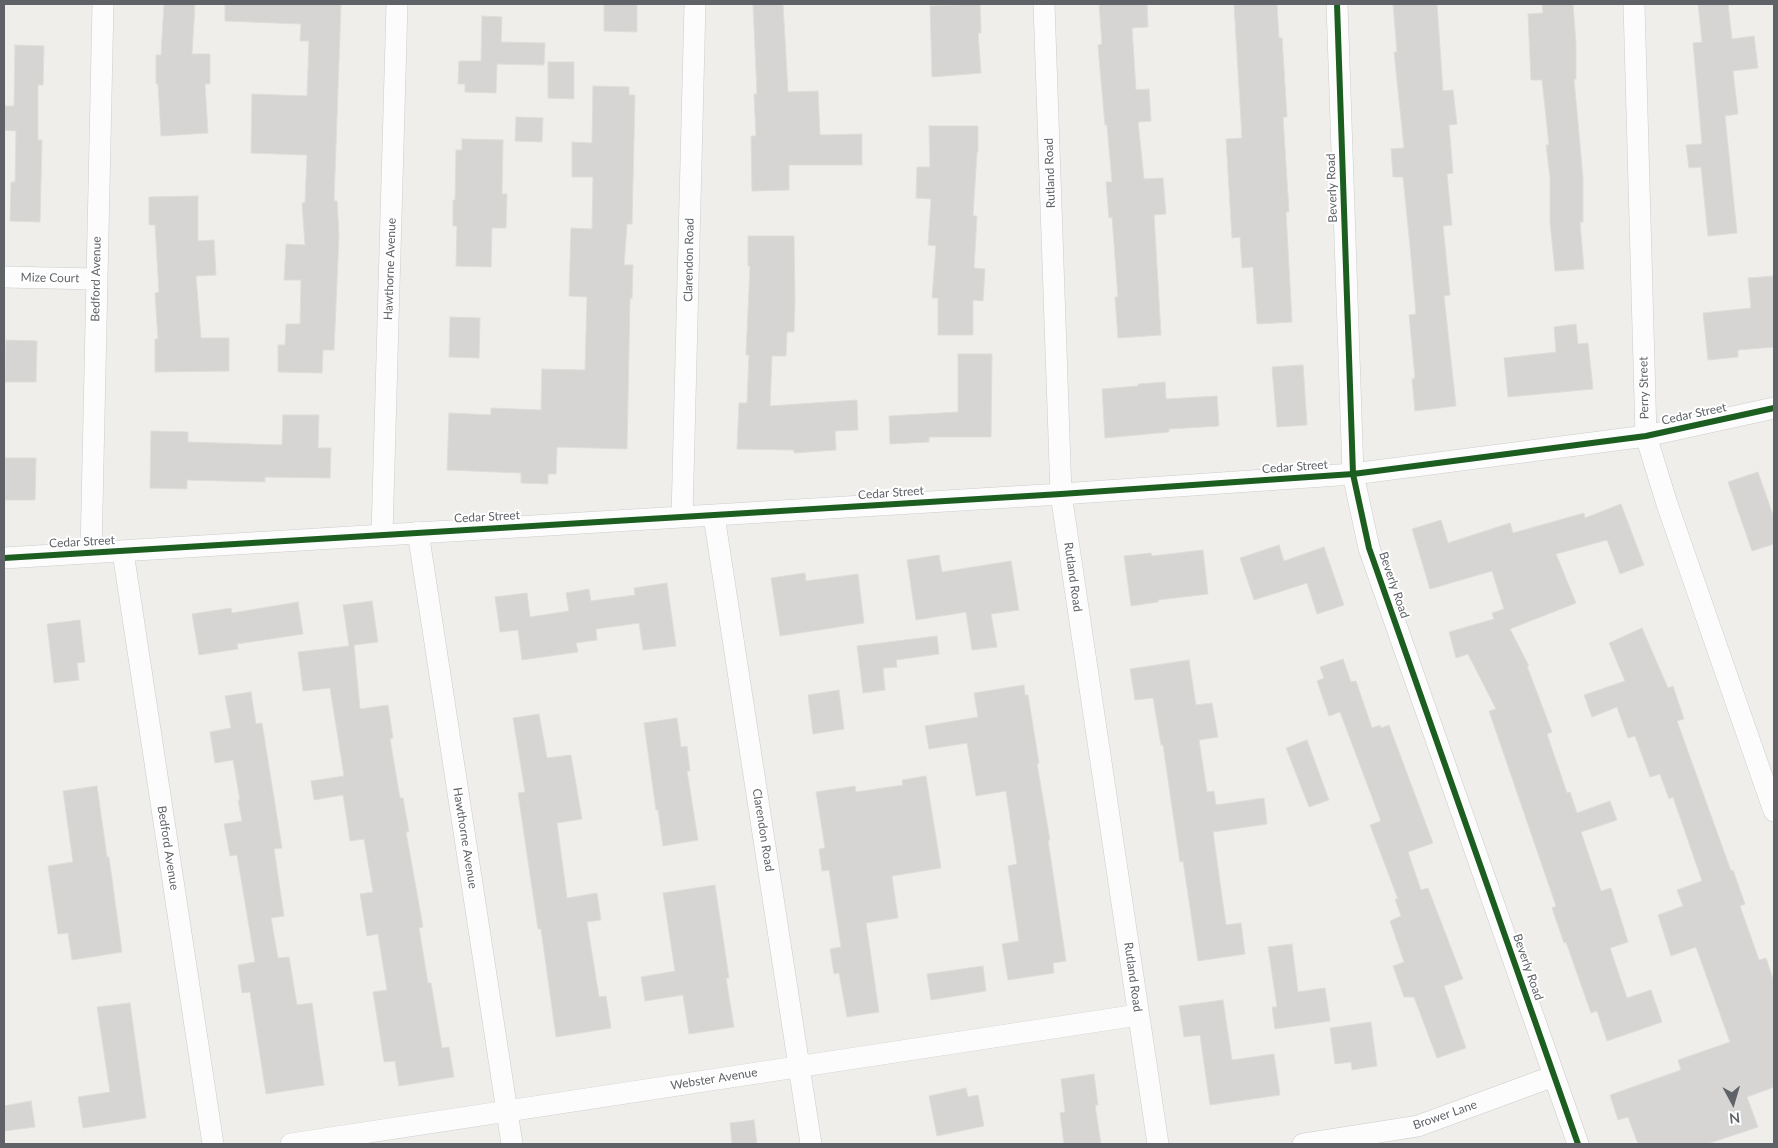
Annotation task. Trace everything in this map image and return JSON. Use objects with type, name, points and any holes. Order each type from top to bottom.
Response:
[{"type":"street","name":"Bedford Avenue","points":[[91,553],[103,4]]},
{"type":"street","name":"Hawthorne Avenue","points":[[382,534],[397,4]]},
{"type":"street","name":"Clarendon Road","points":[[682,517],[695,4]]},
{"type":"street","name":"Rutland Road","points":[[1044,4],[1061,494],[1158,1144]]},
{"type":"street","name":"Beverly Road","points":[[1337,4],[1353,474],[1369,548],[1578,1144]]},
{"type":"street","name":"Perry Street","points":[[1634,4],[1646,436],[1667,504],[1774,811]]},
{"type":"street","name":"Mize Court","points":[[4,277],[96,279]]},
{"type":"street","name":"Cedar Street","points":[[4,558],[382,534],[714,516],[1353,474],[1646,436],[1774,408]]},
{"type":"street","name":"Clarendon Road","points":[[714,516],[811,1144]]},
{"type":"street","name":"Hawthorne Avenue","points":[[418,532],[512,1144]]},
{"type":"street","name":"Bedford Avenue","points":[[122,552],[213,1144]]},
{"type":"street","name":"Webster Avenue","points":[[291,1144],[1138,1015]]},
{"type":"street","name":"Brower Lane","points":[[1303,1144],[1418,1126],[1554,1076]]},
{"type":"building","points":[[164,4],[195,4],[192,54],[210,54],[210,84],[205,84],[208,133],[161,136],[158,84],[156,84],[156,55],[161,55]]},
{"type":"building","points":[[225,4],[341,4],[334,201],[337,201],[339,235],[334,350],[323,350],[322,373],[278,372],[278,345],[285,345],[286,324],[300,324],[301,280],[284,280],[286,244],[305,245],[302,203],[305,203],[307,155],[251,153],[252,94],[307,96],[309,41],[300,41],[301,24],[225,21]]},
{"type":"building","points":[[604,4],[637,4],[637,32],[604,31]]},
{"type":"building","points":[[753,4],[783,4],[788,92],[818,91],[820,135],[862,134],[862,165],[789,165],[789,190],[752,191],[751,136],[756,136],[754,94],[757,94]]},
{"type":"building","points":[[980,4],[981,33],[978,33],[981,73],[932,77],[930,6]]},
{"type":"building","points":[[1099,4],[1147,4],[1148,27],[1132,28],[1136,90],[1149,89],[1151,121],[1138,122],[1144,179],[1163,178],[1166,214],[1154,215],[1161,335],[1118,338],[1115,297],[1118,297],[1112,217],[1109,218],[1106,182],[1112,182],[1098,45],[1102,44]]},
{"type":"building","points":[[1234,4],[1277,4],[1279,38],[1282,38],[1287,117],[1283,117],[1289,212],[1286,212],[1292,322],[1257,324],[1253,267],[1242,268],[1240,237],[1232,238],[1226,139],[1242,138]]},
{"type":"building","points":[[1393,4],[1437,4],[1443,91],[1453,90],[1457,124],[1449,125],[1453,173],[1447,174],[1452,225],[1443,226],[1450,295],[1444,296],[1456,406],[1415,411],[1412,379],[1415,378],[1409,315],[1416,314],[1410,246],[1403,177],[1393,177],[1391,149],[1404,148],[1394,52],[1397,52]]},
{"type":"building","points":[[1542,4],[1573,4],[1576,43],[1576,79],[1574,79],[1583,178],[1583,222],[1580,222],[1584,269],[1555,271],[1550,222],[1550,177],[1546,145],[1549,145],[1542,80],[1531,80],[1528,14],[1543,13]]},
{"type":"building","points":[[1698,4],[1728,4],[1732,39],[1754,36],[1758,68],[1733,71],[1738,114],[1725,116],[1737,233],[1708,236],[1701,167],[1689,168],[1686,145],[1702,144],[1693,43],[1702,42]]},
{"type":"building","points":[[482,16],[502,17],[501,42],[545,43],[544,65],[497,64],[496,93],[465,92],[465,84],[458,84],[459,61],[481,61]]},
{"type":"building","points":[[15,45],[44,46],[43,85],[38,85],[38,140],[42,140],[40,222],[10,221],[11,182],[15,182],[16,131],[4,130],[4,106],[14,106]]},
{"type":"building","points":[[548,62],[574,62],[574,99],[548,98]]},
{"type":"building","points":[[593,86],[629,87],[629,95],[635,95],[632,224],[627,224],[624,265],[633,265],[632,299],[630,298],[627,449],[557,447],[556,474],[548,474],[548,484],[521,483],[521,473],[447,470],[449,413],[491,415],[491,408],[541,410],[542,369],[585,370],[587,297],[569,296],[571,228],[592,229],[593,177],[572,177],[572,142],[592,143]]},
{"type":"building","points":[[516,117],[543,118],[542,142],[515,141]]},
{"type":"building","points":[[929,126],[978,126],[973,216],[977,216],[974,268],[985,269],[983,301],[973,300],[973,335],[938,335],[938,298],[932,298],[936,246],[928,245],[931,199],[916,198],[917,167],[930,167]]},
{"type":"building","points":[[462,139],[503,140],[502,194],[507,194],[506,228],[492,228],[491,267],[456,266],[457,226],[453,226],[453,200],[455,200],[456,150],[462,150]]},
{"type":"building","points":[[198,196],[198,241],[214,240],[216,275],[196,276],[201,338],[229,338],[229,371],[155,372],[155,339],[158,339],[155,293],[159,292],[155,225],[149,225],[149,197]]},
{"type":"building","points":[[748,236],[794,236],[794,332],[787,332],[786,356],[772,356],[770,406],[857,400],[858,430],[835,431],[836,450],[794,453],[794,450],[737,449],[739,403],[747,403],[749,355],[746,355],[750,266],[748,266]]},
{"type":"building","points":[[1774,276],[1774,347],[1738,350],[1738,357],[1708,360],[1703,313],[1751,308],[1748,278]]},
{"type":"building","points":[[450,317],[480,318],[479,358],[449,357]]},
{"type":"building","points":[[1576,324],[1578,344],[1588,343],[1593,389],[1508,397],[1504,358],[1556,352],[1554,327]]},
{"type":"building","points":[[6,340],[37,341],[36,382],[5,382]]},
{"type":"building","points":[[958,354],[992,354],[991,437],[929,437],[929,442],[890,444],[889,416],[958,412]]},
{"type":"building","points":[[1303,365],[1307,425],[1277,427],[1272,367]]},
{"type":"building","points":[[1165,382],[1166,399],[1217,396],[1219,426],[1169,429],[1169,432],[1105,438],[1102,389]]},
{"type":"building","points":[[283,415],[319,415],[318,448],[331,448],[330,478],[265,477],[265,482],[187,480],[187,489],[150,488],[151,431],[188,432],[188,442],[282,445]]},
{"type":"building","points":[[5,458],[36,458],[35,500],[5,500]]},
{"type":"building","points":[[1758,472],[1774,518],[1774,544],[1752,551],[1728,482]]},
{"type":"building","points":[[1621,504],[1644,565],[1620,574],[1607,540],[1556,554],[1576,603],[1510,629],[1529,666],[1527,666],[1552,732],[1547,734],[1567,793],[1570,792],[1577,813],[1610,801],[1617,820],[1581,832],[1601,891],[1611,888],[1628,942],[1610,948],[1627,998],[1651,990],[1662,1022],[1607,1041],[1597,1011],[1591,1013],[1552,908],[1556,906],[1489,711],[1496,709],[1468,654],[1456,658],[1449,632],[1494,619],[1492,613],[1504,609],[1492,571],[1430,589],[1412,529],[1441,520],[1448,543],[1510,523],[1513,533],[1584,513],[1585,518]]},
{"type":"building","points":[[1279,545],[1284,561],[1324,547],[1344,605],[1317,614],[1307,583],[1254,600],[1240,558]]},
{"type":"building","points":[[1203,550],[1208,594],[1158,600],[1158,602],[1131,606],[1124,556],[1151,553],[1152,556]]},
{"type":"building","points":[[939,555],[942,572],[1011,561],[1019,610],[991,614],[997,647],[972,650],[966,612],[916,620],[907,560]]},
{"type":"building","points":[[805,573],[806,581],[858,574],[864,623],[780,636],[771,578]]},
{"type":"building","points":[[667,583],[676,646],[643,650],[639,623],[596,629],[597,640],[576,643],[578,652],[522,660],[518,630],[500,632],[495,597],[527,593],[530,617],[569,611],[566,593],[589,589],[591,601],[635,595],[634,588]]},
{"type":"building","points":[[372,601],[378,642],[354,645],[360,709],[388,705],[393,738],[390,739],[400,798],[403,798],[409,832],[406,832],[423,927],[419,928],[428,983],[431,983],[442,1048],[449,1047],[454,1077],[399,1086],[395,1061],[384,1062],[373,992],[387,990],[378,934],[367,936],[360,894],[373,892],[364,839],[350,841],[343,795],[314,800],[311,781],[344,776],[330,688],[303,691],[298,652],[349,646],[343,605]]},
{"type":"building","points":[[298,602],[303,634],[237,644],[238,649],[199,655],[192,614],[231,608],[232,613]]},
{"type":"building","points":[[80,620],[85,662],[77,663],[79,680],[54,683],[47,624]]},
{"type":"building","points":[[1642,628],[1668,688],[1673,686],[1684,719],[1677,721],[1731,871],[1733,870],[1745,904],[1740,906],[1759,960],[1766,958],[1774,982],[1774,1087],[1747,1097],[1758,1127],[1707,1144],[1638,1144],[1628,1117],[1618,1120],[1610,1095],[1681,1070],[1678,1060],[1730,1042],[1696,947],[1671,956],[1658,915],[1683,906],[1677,890],[1702,881],[1673,797],[1669,799],[1660,774],[1650,777],[1635,736],[1628,738],[1617,707],[1592,717],[1584,695],[1625,681],[1609,643]]},
{"type":"building","points":[[937,636],[939,654],[896,660],[897,667],[883,668],[885,690],[863,693],[857,646]]},
{"type":"building","points":[[1343,659],[1351,682],[1356,681],[1372,728],[1380,725],[1381,728],[1389,725],[1433,843],[1408,852],[1421,890],[1428,888],[1463,979],[1444,986],[1466,1048],[1437,1058],[1414,997],[1404,997],[1393,966],[1404,962],[1390,921],[1401,916],[1395,899],[1398,899],[1370,825],[1381,821],[1340,712],[1329,716],[1317,681],[1324,678],[1320,667]]},
{"type":"building","points":[[1189,660],[1196,705],[1212,703],[1218,737],[1199,740],[1207,792],[1214,791],[1216,805],[1264,798],[1267,824],[1213,832],[1226,925],[1241,923],[1245,954],[1198,961],[1183,861],[1180,862],[1163,745],[1161,745],[1153,698],[1135,700],[1130,669]]},
{"type":"building","points":[[1024,685],[1025,695],[1028,695],[1039,763],[1037,764],[1050,840],[1048,840],[1066,961],[1053,963],[1054,973],[1008,980],[1002,944],[1019,941],[1008,866],[1017,864],[1006,791],[976,796],[967,743],[929,749],[925,726],[978,717],[974,693]]},
{"type":"building","points":[[839,690],[844,729],[813,734],[808,695]]},
{"type":"building","points":[[251,692],[256,724],[262,723],[282,848],[274,849],[284,916],[271,918],[278,958],[289,957],[297,1005],[312,1003],[324,1085],[266,1094],[250,992],[242,993],[238,965],[255,962],[237,855],[230,856],[224,824],[242,821],[238,800],[240,800],[233,760],[215,763],[210,732],[231,728],[225,696]]},
{"type":"building","points":[[539,714],[547,758],[571,755],[582,819],[557,823],[567,898],[597,893],[601,920],[587,922],[599,997],[606,996],[611,1028],[556,1037],[541,929],[538,929],[518,793],[525,792],[513,718]]},
{"type":"building","points":[[677,718],[681,747],[687,746],[690,771],[687,771],[698,840],[663,846],[644,723]]},
{"type":"building","points":[[1307,740],[1329,800],[1309,807],[1286,748]]},
{"type":"building","points":[[926,776],[941,868],[892,876],[898,918],[866,923],[879,1012],[847,1017],[839,973],[834,974],[830,949],[841,947],[829,870],[822,871],[819,849],[825,848],[816,792],[855,786],[856,792],[903,785],[902,780]]},
{"type":"building","points":[[97,786],[122,952],[72,960],[68,933],[58,934],[48,866],[73,862],[63,791]]},
{"type":"building","points":[[715,885],[729,978],[726,978],[734,1027],[689,1034],[683,995],[645,1001],[641,977],[675,971],[663,893]]},
{"type":"building","points":[[1292,944],[1298,992],[1325,988],[1330,1021],[1275,1029],[1272,1007],[1277,1007],[1268,947]]},
{"type":"building","points":[[983,966],[986,991],[931,1000],[927,974]]},
{"type":"building","points":[[1223,1000],[1232,1060],[1274,1054],[1280,1095],[1210,1105],[1200,1035],[1184,1037],[1179,1006]]},
{"type":"building","points":[[130,1003],[146,1118],[83,1128],[78,1097],[110,1092],[97,1007]]},
{"type":"building","points":[[1371,1022],[1377,1066],[1352,1070],[1351,1062],[1335,1064],[1330,1028]]},
{"type":"building","points":[[1094,1074],[1098,1105],[1095,1105],[1101,1144],[1064,1144],[1060,1113],[1065,1112],[1061,1079]]},
{"type":"building","points":[[966,1088],[968,1097],[978,1095],[984,1126],[937,1136],[929,1096]]},
{"type":"building","points":[[31,1101],[35,1127],[4,1131],[4,1106]]},
{"type":"building","points":[[754,1120],[757,1144],[732,1144],[730,1123]]},
{"type":"cycle path","points":[[1337,4],[1353,474],[1369,548],[1578,1144]]},
{"type":"cycle path","points":[[4,558],[1061,494],[1353,474],[1646,436],[1774,408]]}]
